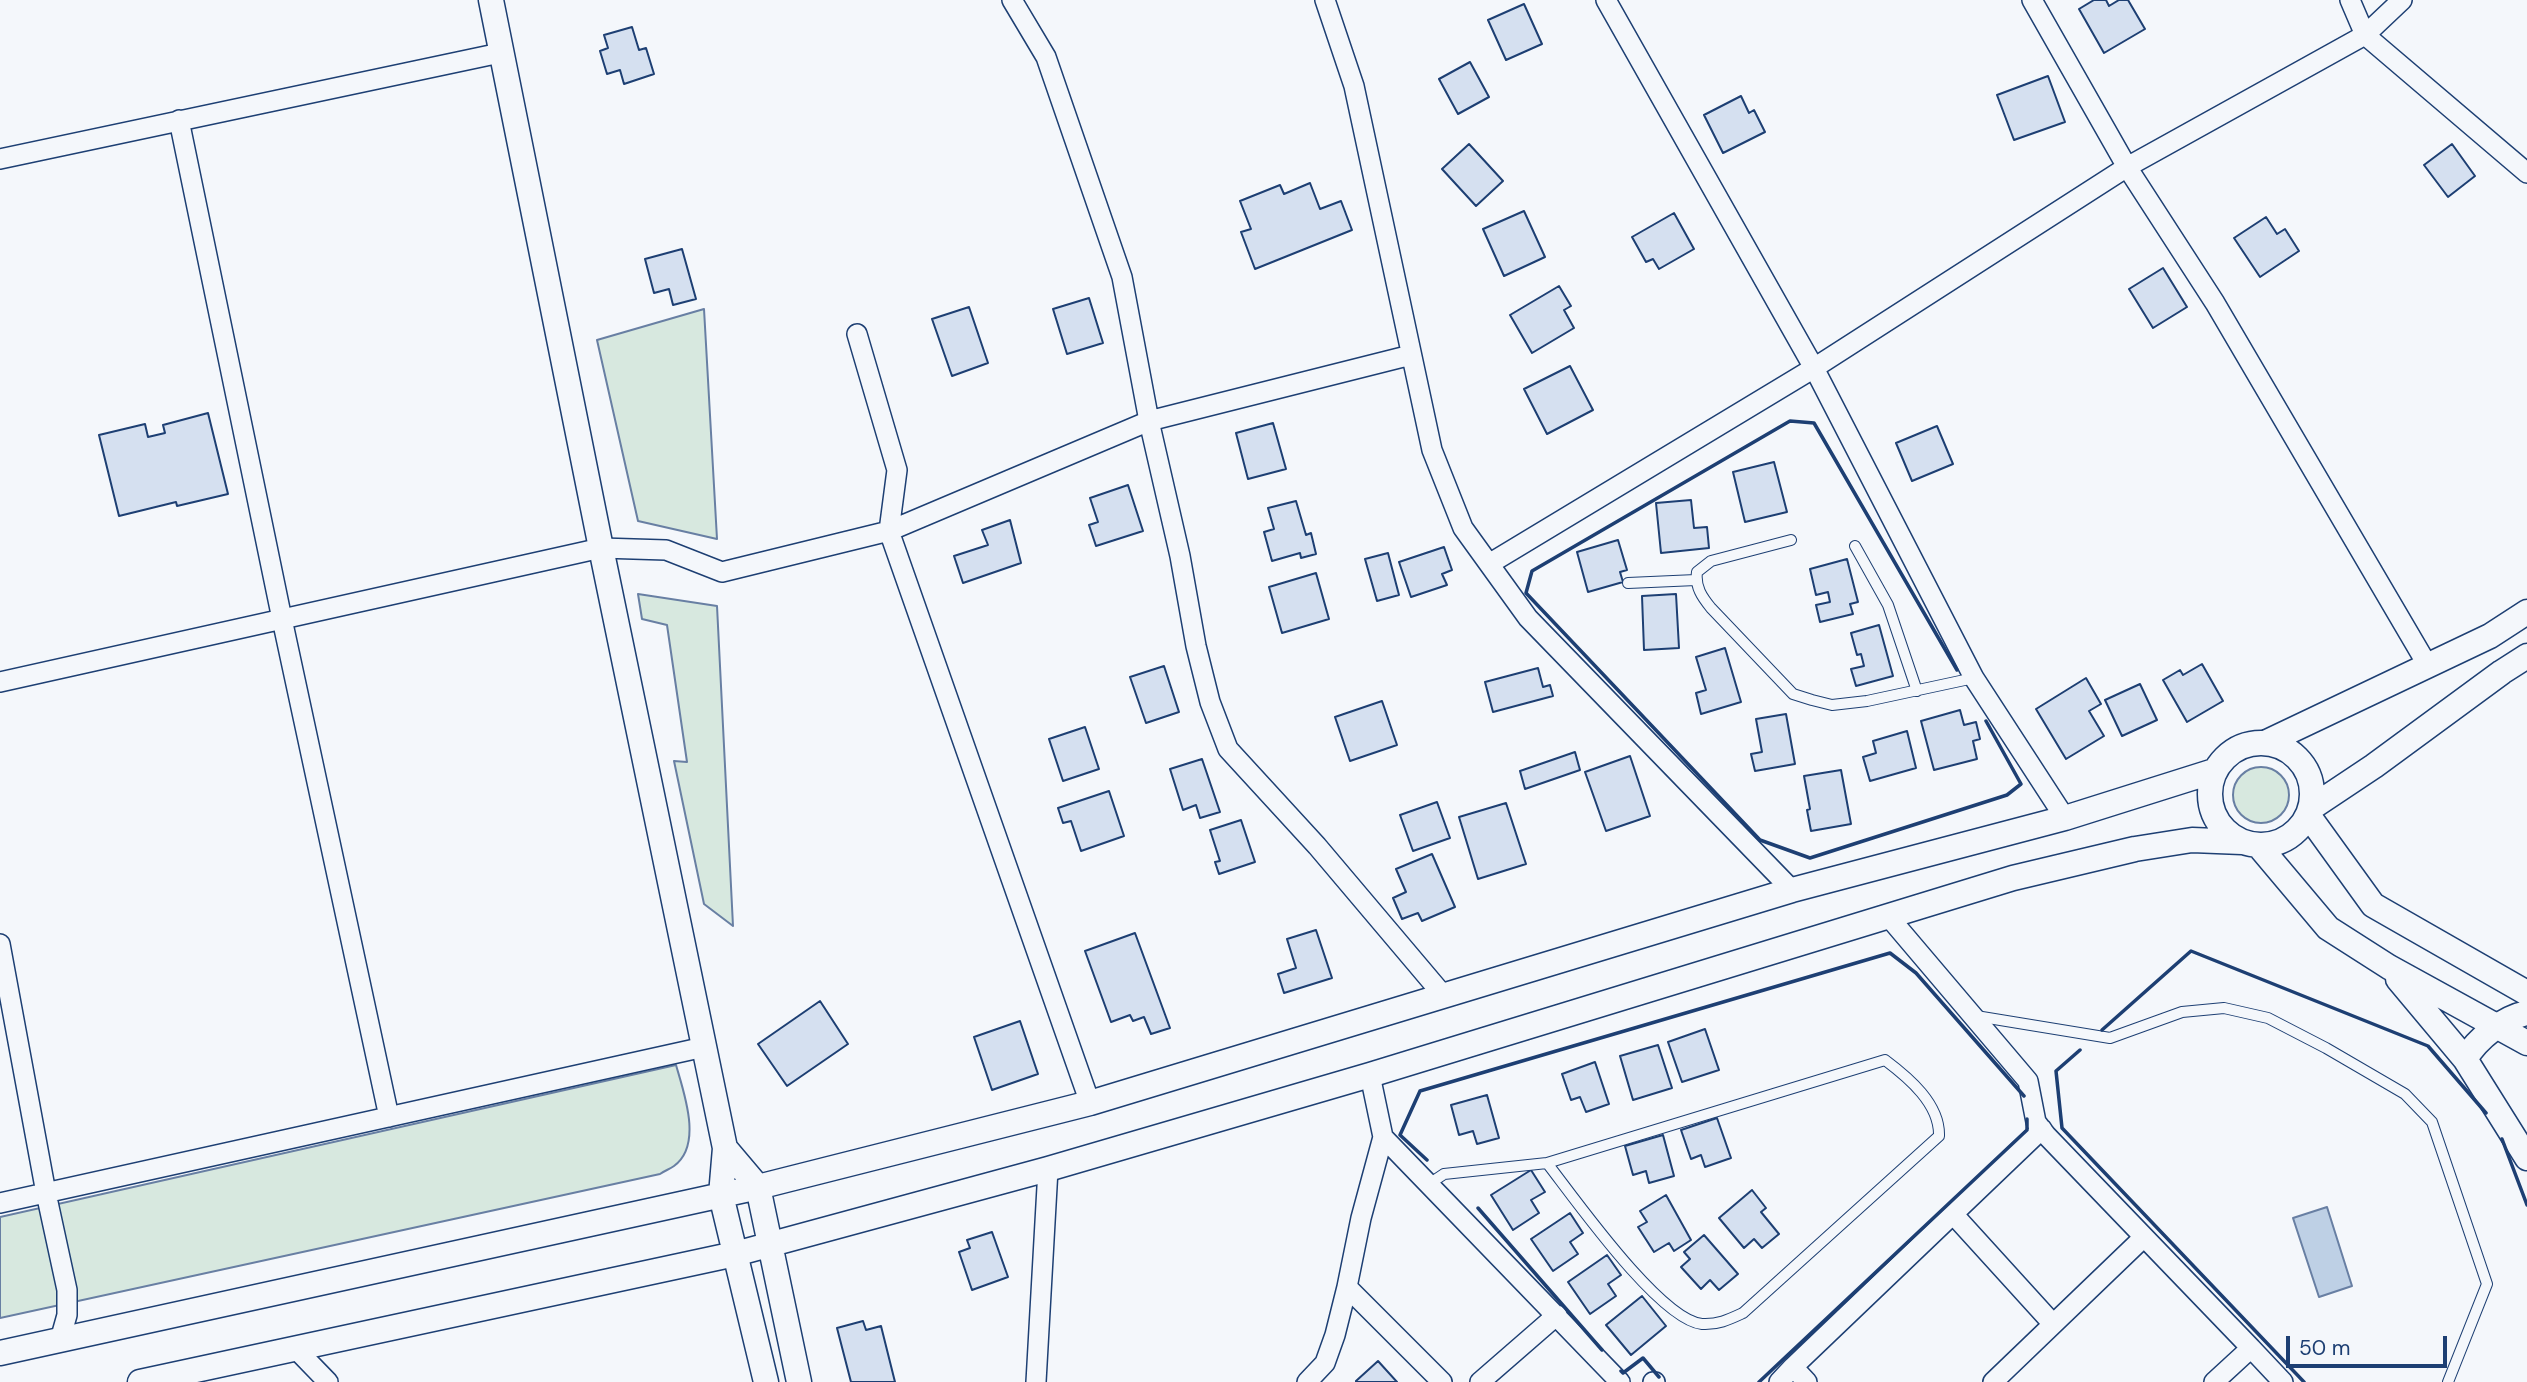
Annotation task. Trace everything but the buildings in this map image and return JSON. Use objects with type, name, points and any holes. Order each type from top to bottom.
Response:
[{"type":"street","points":[[491,0],[725,1148],[722,1195],[766,1382]]},
{"type":"street","points":[[1012,0],[1046,57],[1118,265],[1149,421],[1180,556],[1196,646],[1210,702],[1228,749],[1317,846],[1443,995]]},
{"type":"street","points":[[1325,0],[1354,86],[1432,450],[1463,528],[1528,618],[1792,890]]},
{"type":"street","points":[[1606,0],[1814,368],[1974,678],[2065,818]]},
{"type":"street","points":[[2032,0],[2127,167],[2215,303],[2428,666]]},
{"type":"street","points":[[2350,0],[2365,35],[2527,173]]},
{"type":"street","points":[[1489,564],[1814,368],[2127,167],[2365,35],[2402,0]]},
{"type":"street","points":[[0,159],[500,53]]},
{"type":"street","points":[[179,120],[282,620],[389,1117]]},
{"type":"street","points":[[857,334],[897,470],[890,531],[1090,1103]]},
{"type":"street","points":[[0,682],[601,548],[666,550],[722,572],[890,531],[1149,421],[1411,355]]},
{"type":"street","points":[[2527,612],[2490,636],[2267,742],[2236,748],[2223,758],[2214,771],[2209,788],[2210,805],[2217,821],[2228,834],[2251,844],[2328,928],[2389,967],[2527,1043]]},
{"type":"street","points":[[2309,811],[2527,656]]},
{"type":"street","points":[[139,1382],[166,1379],[735,1254],[1048,1168],[1370,1075],[2013,878],[2135,849],[2192,840],[2276,844],[2291,836],[2303,824],[2313,790],[2308,773],[2298,758],[2284,748],[2267,742]]},
{"type":"street","points":[[0,1353],[758,1187],[1090,1103],[1792,890],[2065,818],[2214,771]]},
{"type":"street","points":[[2309,811],[2373,905],[2527,993]]},
{"type":"street","points":[[1888,916],[2028,1081],[2036,1122],[2283,1382]]},
{"type":"street","points":[[0,944],[46,1193],[67,1290],[67,1315],[60,1339]]},
{"type":"street","points":[[2389,967],[2465,1059],[2527,1157]]},
{"type":"street","points":[[2465,1059],[2481,1039],[2496,1027],[2517,1015],[2527,1013]]},
{"type":"street","points":[[0,1203],[704,1047]]},
{"type":"street","points":[[1307,1382],[1325,1363],[1335,1335],[1361,1218],[1383,1137],[1370,1075]]},
{"type":"street","points":[[1779,1382],[2042,1129]]},
{"type":"street","points":[[1383,1137],[1620,1382]]},
{"type":"street","points":[[725,1148],[758,1187],[799,1382]]},
{"type":"street","points":[[1036,1382],[1048,1168]]},
{"type":"street","points":[[1953,1214],[2053,1324]]},
{"type":"street","points":[[1993,1382],[2144,1237]]},
{"type":"street","points":[[1347,1287],[1442,1382]]},
{"type":"street","points":[[1480,1382],[1557,1315]]},
{"type":"street","points":[[2214,1382],[2251,1348]]},
{"type":"street","points":[[297,1350],[328,1382]]},
{"type":"street","points":[[1793,1367],[1807,1382]]},
{"type":"lane","points":[[1791,540],[1712,561],[1698,572],[1696,580],[1706,602],[1793,694],[1832,705],[1917,691],[1974,678]]},
{"type":"lane","points":[[1855,545],[1888,605],[1917,691]]},
{"type":"lane","points":[[1628,583],[1696,580]]},
{"type":"lane","points":[[1972,1015],[2110,1038],[2182,1013],[2224,1008],[2268,1018],[2405,1094],[2432,1122],[2487,1284],[2448,1382]]},
{"type":"lane","points":[[1429,1184],[1444,1174],[1547,1163],[1885,1060],[1931,1105],[1940,1122],[1939,1136],[1743,1313],[1720,1323],[1701,1324],[1684,1318],[1648,1289],[1547,1163]]},
{"type":"shaded area","points":[[704,309],[717,539],[638,521],[597,340]]},
{"type":"shaded area","points":[[638,594],[717,606],[733,926],[704,904],[674,761],[687,762],[667,625],[642,619]]},
{"type":"shaded area","points":[[2261,767],[2272,769],[2281,775],[2287,784],[2287,806],[2281,815],[2272,821],[2261,823],[2250,821],[2241,815],[2235,806],[2233,795],[2235,784],[2241,775],[2250,769]]},
{"type":"shaded area","points":[[676,1065],[687,1104],[688,1145],[683,1157],[660,1174],[0,1318],[0,1217]]},
{"type":"water","points":[[2327,1207],[2352,1286],[2319,1297],[2293,1218]]},
{"type":"wall","points":[[1957,670],[1814,423],[1790,421],[1532,571],[1526,593],[1760,840],[1810,858],[2007,795],[2021,784],[1986,721]]},
{"type":"wall","points":[[2102,1030],[2191,951],[2428,1046],[2486,1113]]},
{"type":"wall","points":[[1427,1160],[1400,1135],[1420,1091],[1890,953],[1916,973],[2024,1096]]},
{"type":"wall","points":[[2080,1050],[2056,1071],[2062,1128],[2304,1382]]},
{"type":"wall","points":[[1759,1382],[2027,1130],[2027,1119]]},
{"type":"wall","points":[[2502,1139],[2527,1205]]},
{"type":"wall","points":[[1478,1208],[1602,1350]]},
{"type":"wall","points":[[1621,1371],[1623,1373],[1643,1358],[1659,1377]]}]
